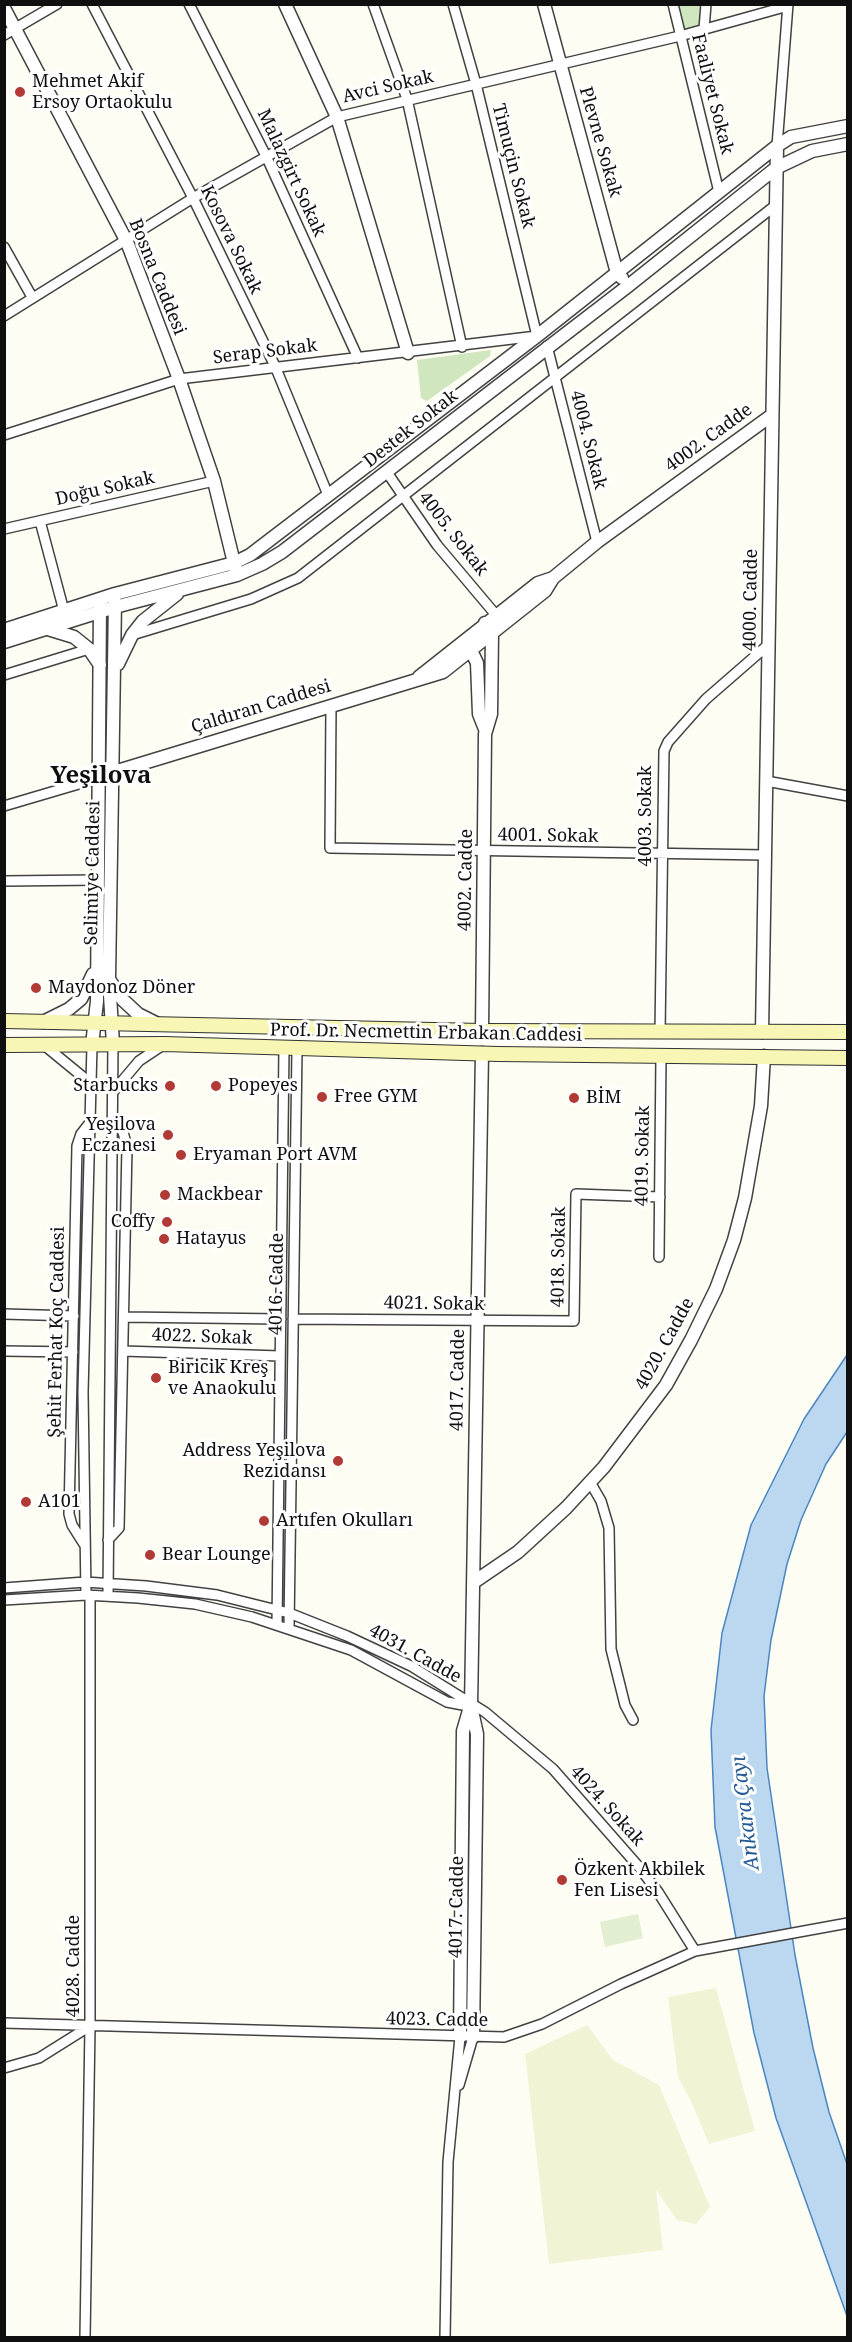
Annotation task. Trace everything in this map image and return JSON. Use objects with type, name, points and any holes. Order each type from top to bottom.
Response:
[{"type":"main road","name":"Prof. Dr. Necmettin Erbakan Caddesi","points":[[4,1021],[94,1025],[483,1031],[848,1032]]},
{"type":"main road","name":"Prof. Dr. Necmettin Erbakan Caddesi","points":[[4,1045],[164,1044],[482,1053],[848,1058]]},
{"type":"street","points":[[10,31],[57,4]]},
{"type":"street","name":"Kosova Sokak","points":[[92,4],[193,198],[274,366],[328,495]]},
{"type":"street","name":"Malazgirt Sokak","points":[[189,4],[267,158],[358,358]]},
{"type":"street","points":[[285,4],[337,117],[408,353]]},
{"type":"street","points":[[373,4],[407,99],[462,347]]},
{"type":"street","name":"Timuçin Sokak","points":[[453,4],[476,84],[537,336]]},
{"type":"street","name":"Plevne Sokak","points":[[544,4],[617,273],[628,286]]},
{"type":"street","name":"Faaliyet Sokak","points":[[673,4],[719,192]]},
{"type":"street","points":[[704,29],[706,4]]},
{"type":"street","points":[[776,168],[788,5]]},
{"type":"street","name":"Avci Sokak","points":[[4,316],[32,297],[127,242],[193,198],[337,117],[407,99],[560,66],[680,36],[788,5]]},
{"type":"street","name":"Bosna Caddesi","points":[[4,8],[10,31],[127,242],[179,379],[213,481],[235,569]]},
{"type":"street","name":"Destek Sokak","points":[[4,642],[46,629],[115,601],[235,569],[537,336],[777,146],[791,137],[848,126]]},
{"type":"street","name":"Destek Sokak","points":[[115,601],[186,588],[282,552],[547,346],[628,286],[776,168],[812,150],[848,144]]},
{"type":"street","name":"4000. Cadde","points":[[762,1032],[776,168]]},
{"type":"street","points":[[132,635],[250,599],[298,579],[776,205]]},
{"type":"street","points":[[4,248],[32,297]]},
{"type":"street","name":"Serap Sokak","points":[[4,435],[179,379],[274,366],[462,347],[537,336]]},
{"type":"street","name":"4004. Sokak","points":[[547,346],[597,542]]},
{"type":"street","name":"4002. Cadde","points":[[486,729],[479,714],[479,676],[468,644],[545,591],[553,578],[597,542],[772,416]]},
{"type":"street","name":"4005. Sokak","points":[[386,471],[437,545],[496,615]]},
{"type":"street","name":"Doğu Sokak","points":[[4,528],[213,481]]},
{"type":"street","points":[[40,521],[64,611]]},
{"type":"street","name":"4002. Cadde","points":[[483,1031],[486,729],[491,714],[489,628],[496,615],[538,583],[553,578]]},
{"type":"street","points":[[115,670],[132,635],[155,610],[186,588]]},
{"type":"street","name":"Selimiye Caddesi","points":[[113,1044],[109,979],[115,601]]},
{"type":"street","name":"Destek Sokak","points":[[4,630],[64,611],[100,606]]},
{"type":"street","name":"Selimiye Caddesi","points":[[92,1045],[98,880],[100,606]]},
{"type":"street","points":[[46,629],[66,633],[89,649],[100,665]]},
{"type":"street","name":"Çaldıran Caddesi","points":[[114,772],[443,672],[468,644]]},
{"type":"street","name":"4003. Sokak","points":[[660,1032],[662,764],[668,742],[706,699],[768,645]]},
{"type":"street","points":[[4,675],[89,649]]},
{"type":"street","name":"4001. Sokak","points":[[331,705],[330,848],[765,855]]},
{"type":"street","points":[[4,806],[99,778]]},
{"type":"street","points":[[766,781],[848,796]]},
{"type":"street","points":[[4,881],[98,880]]},
{"type":"street","points":[[42,1022],[69,1009],[81,999],[89,987],[96,965]]},
{"type":"street","points":[[109,979],[123,1000],[138,1014],[159,1025]]},
{"type":"street","points":[[108,1596],[113,1044]]},
{"type":"street","points":[[113,1092],[139,1060],[164,1044]]},
{"type":"street","points":[[44,1045],[60,1055],[83,1077],[93,1097]]},
{"type":"street","name":"Şehit Ferhat Koç Caddesi","points":[[88,1595],[85,1582],[84,1382],[93,1097],[92,1045]]},
{"type":"street","name":"4016. Cadde","points":[[277,1624],[280,1356],[291,1049]]},
{"type":"street","name":"4016. Cadde","points":[[289,1628],[293,1319],[291,1049]]},
{"type":"street","name":"4017. Cadde","points":[[452,2107],[473,2037],[477,1734],[471,1706],[482,1053]]},
{"type":"street","name":"4019. Sokak","points":[[659,1257],[661,1056]]},
{"type":"street","name":"4020. Cadde","points":[[474,1582],[518,1552],[590,1482],[641,1420],[666,1384],[716,1289],[734,1240],[745,1198],[761,1106],[764,1056]]},
{"type":"street","points":[[108,1540],[119,1528],[127,1147],[123,1132],[113,1118]]},
{"type":"street","name":"Şehit Ferhat Koç Caddesi","points":[[85,1545],[72,1525],[69,1514],[77,1146],[81,1134],[92,1120]]},
{"type":"street","name":"4018. Sokak","points":[[574,1321],[576,1194],[660,1197]]},
{"type":"street","points":[[4,1314],[74,1316]]},
{"type":"street","points":[[124,1317],[281,1319]]},
{"type":"street","name":"4021. Sokak","points":[[293,1319],[574,1321]]},
{"type":"street","points":[[4,1350],[73,1352]]},
{"type":"street","name":"4022. Sokak","points":[[123,1351],[280,1356]]},
{"type":"street","points":[[590,1482],[601,1501],[609,1528],[611,1649],[625,1705],[633,1720]]},
{"type":"street","name":"4031. Cadde","points":[[4,1588],[85,1582],[108,1583],[185,1590],[277,1609],[347,1636],[411,1666],[471,1706]]},
{"type":"street","name":"4031. Cadde","points":[[4,1600],[88,1595],[195,1604],[277,1624],[351,1650],[447,1702],[471,1706]]},
{"type":"street","name":"4028. Cadde","points":[[85,2337],[90,2026],[88,1595]]},
{"type":"street","name":"4017. Cadde","points":[[445,2337],[452,2107],[460,2037],[463,1731],[471,1706]]},
{"type":"street","name":"4024. Sokak","points":[[471,1706],[484,1712],[525,1744],[586,1804],[658,1892],[694,1951]]},
{"type":"street","name":"4023. Cadde","points":[[4,2024],[504,2037],[520,2033],[694,1951],[848,1923]]},
{"type":"street","points":[[4,2068],[39,2058],[90,2026]]},
{"type":"green space","points":[[676,5],[702,5],[700,31],[681,35]]},
{"type":"green space","points":[[491,350],[490,356],[427,401],[421,398],[417,360]]},
{"type":"green space","points":[[638,1914],[643,1938],[605,1947],[600,1922]]},
{"type":"green space","points":[[716,1988],[755,2131],[709,2144],[678,2077],[668,1997]]},
{"type":"green space","points":[[587,2025],[613,2060],[659,2085],[710,2207],[696,2224],[677,2220],[656,2190],[663,2250],[549,2264],[525,2054]]},
{"type":"water","name":"Ankara Çayı","points":[[847,1355],[847,1432],[826,1464],[801,1520],[787,1564],[771,1640],[764,1696],[767,1768],[795,1955],[813,2048],[829,2112],[847,2164],[847,2316],[776,2118],[754,2033],[715,1827],[711,1730],[722,1633],[751,1525],[804,1419]]},
{"type":"place","name":"Mehmet Akif Ersoy Ortaokulu","points":[[20,92]]},
{"type":"place","name":"Maydonoz Döner","points":[[36,988]]},
{"type":"place","name":"Starbucks","points":[[170,1086]]},
{"type":"place","name":"Popeyes","points":[[216,1086]]},
{"type":"place","name":"Free GYM","points":[[322,1097]]},
{"type":"place","name":"BİM","points":[[574,1098]]},
{"type":"place","name":"Yeşilova Eczanesi","points":[[168,1135]]},
{"type":"place","name":"Eryaman Port AVM","points":[[181,1155]]},
{"type":"place","name":"Mackbear","points":[[165,1195]]},
{"type":"place","name":"Coffy","points":[[167,1222]]},
{"type":"place","name":"Hatayus","points":[[164,1239]]},
{"type":"place","name":"Biricik Kreş ve Anaokulu","points":[[156,1378]]},
{"type":"place","name":"Address Yeşilova Rezidansı","points":[[338,1461]]},
{"type":"place","name":"A101","points":[[26,1502]]},
{"type":"place","name":"Artıfen Okulları","points":[[264,1521]]},
{"type":"place","name":"Bear Lounge","points":[[150,1555]]},
{"type":"place","name":"Özkent Akbilek Fen Lisesi","points":[[562,1880]]},
{"type":"district","name":"Yeşilova","points":[[101,776]]}]
